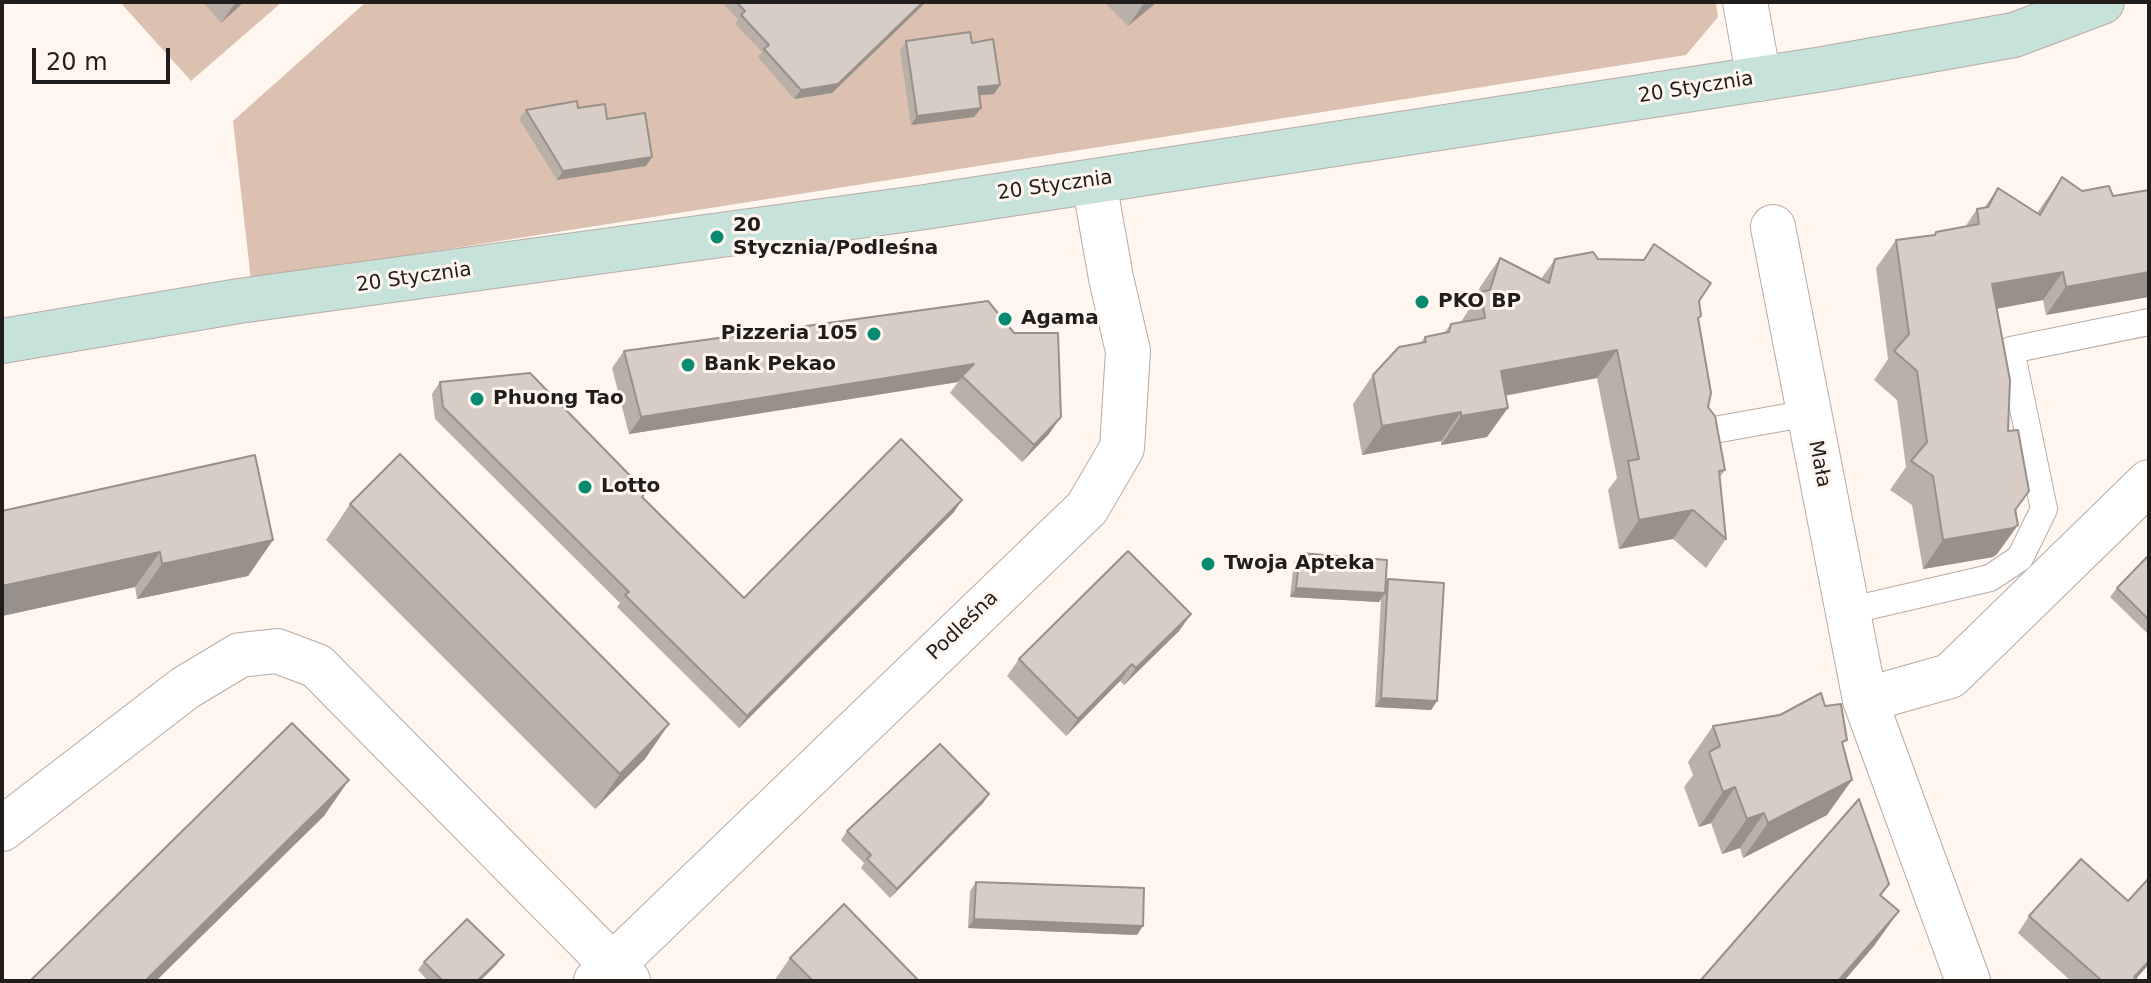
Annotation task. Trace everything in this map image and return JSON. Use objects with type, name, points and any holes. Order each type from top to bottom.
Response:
[{"type":"street","points":[[1745,2],[1759,79]]},
{"type":"street","name":"20 Stycznia","points":[[2,341],[239,301],[717,237],[1094,182],[1759,79],[2014,35],[2102,2]]},
{"type":"street","name":"Podleśna","points":[[612,975],[1087,508],[1122,448],[1128,351],[1094,182]]},
{"type":"street","name":"Mała","points":[[1773,227],[1865,700],[1968,981]]},
{"type":"street","points":[[1865,700],[1950,676],[2149,482]]},
{"type":"street","points":[[2,829],[185,688],[240,655],[277,651],[317,666],[612,975]]},
{"type":"lane","points":[[1848,611],[1990,578],[2020,558],[2044,509],[2011,350],[2149,322]]},
{"type":"lane","points":[[1703,432],[1809,413]]},
{"type":"shaded area","points":[[120,2],[282,2],[191,81]]},
{"type":"shaded area","points":[[366,2],[1716,2],[1718,17],[1686,55],[251,280],[233,121]]},
{"type":"building","points":[[736,2],[923,2],[838,84],[801,90],[764,49],[769,45],[741,15],[745,11]]},
{"type":"building","points":[[970,32],[972,43],[993,39],[1000,85],[978,87],[981,108],[917,116],[906,41]]},
{"type":"building","points":[[577,101],[578,108],[605,104],[607,119],[645,113],[652,157],[563,171],[526,110]]},
{"type":"building","points":[[2062,177],[2082,191],[2109,186],[2113,196],[2149,190],[2149,272],[2066,287],[2063,272],[1992,284],[2010,380],[2008,431],[2018,430],[2029,491],[2015,510],[2018,525],[2013,528],[1943,540],[1933,476],[1911,461],[1927,442],[1917,371],[1894,351],[1909,334],[1896,240],[1935,235],[1936,232],[1979,224],[1977,209],[1988,207],[1998,188],[2040,215]]},
{"type":"building","points":[[1654,244],[1711,283],[1699,301],[1701,316],[1698,318],[1711,393],[1708,407],[1715,416],[1725,470],[1719,471],[1726,539],[1693,510],[1639,520],[1628,461],[1639,459],[1617,350],[1501,371],[1508,408],[1461,416],[1461,412],[1382,426],[1373,375],[1399,347],[1426,342],[1425,337],[1449,332],[1451,324],[1485,318],[1481,292],[1490,290],[1500,258],[1549,283],[1555,259],[1593,252],[1598,259],[1644,260]]},
{"type":"building","points":[[988,301],[1014,333],[1058,333],[1061,417],[1034,445],[962,376],[974,364],[641,417],[624,351]]},
{"type":"building","points":[[530,373],[646,492],[642,497],[744,598],[901,439],[962,500],[747,716],[625,595],[629,592],[443,407],[440,382]]},
{"type":"building","points":[[400,454],[669,724],[620,774],[350,504]]},
{"type":"building","points":[[255,455],[273,540],[162,564],[160,552],[2,586],[2,511]]},
{"type":"building","points":[[1128,551],[1191,614],[1136,668],[1132,664],[1078,719],[1019,659]]},
{"type":"building","points":[[1300,553],[1387,560],[1385,593],[1296,588]]},
{"type":"building","points":[[2149,555],[2149,620],[2117,588]]},
{"type":"building","points":[[1388,579],[1444,583],[1437,701],[1381,698]]},
{"type":"building","points":[[1821,693],[1825,706],[1841,704],[1847,740],[1842,742],[1852,780],[1768,823],[1764,813],[1747,819],[1735,787],[1723,792],[1709,752],[1720,746],[1713,726],[1780,715]]},
{"type":"building","points":[[292,723],[349,780],[145,981],[30,981]]},
{"type":"building","points":[[940,744],[989,794],[897,889],[867,859],[871,855],[847,831]]},
{"type":"building","points":[[1859,799],[1889,884],[1880,895],[1899,911],[1838,981],[1700,981]]},
{"type":"building","points":[[2081,859],[2128,901],[2149,878],[2149,961],[2134,977],[2138,981],[2102,981],[2029,916]]},
{"type":"building","points":[[976,882],[1144,888],[1143,926],[974,919]]},
{"type":"building","points":[[844,904],[919,981],[813,981],[790,958]]},
{"type":"building","points":[[467,919],[504,955],[477,981],[443,981],[424,962]]},
{"type":"place","name":"20 Stycznia/Podleśna","points":[[717,237]]},
{"type":"place","name":"PKO BP","points":[[1422,302]]},
{"type":"place","name":"Agama","points":[[1005,319]]},
{"type":"place","name":"Pizzeria 105","points":[[874,334]]},
{"type":"place","name":"Bank Pekao","points":[[688,365]]},
{"type":"place","name":"Phuong Tao","points":[[477,399]]},
{"type":"place","name":"Lotto","points":[[585,487]]},
{"type":"place","name":"Twoja Apteka","points":[[1208,564]]}]
